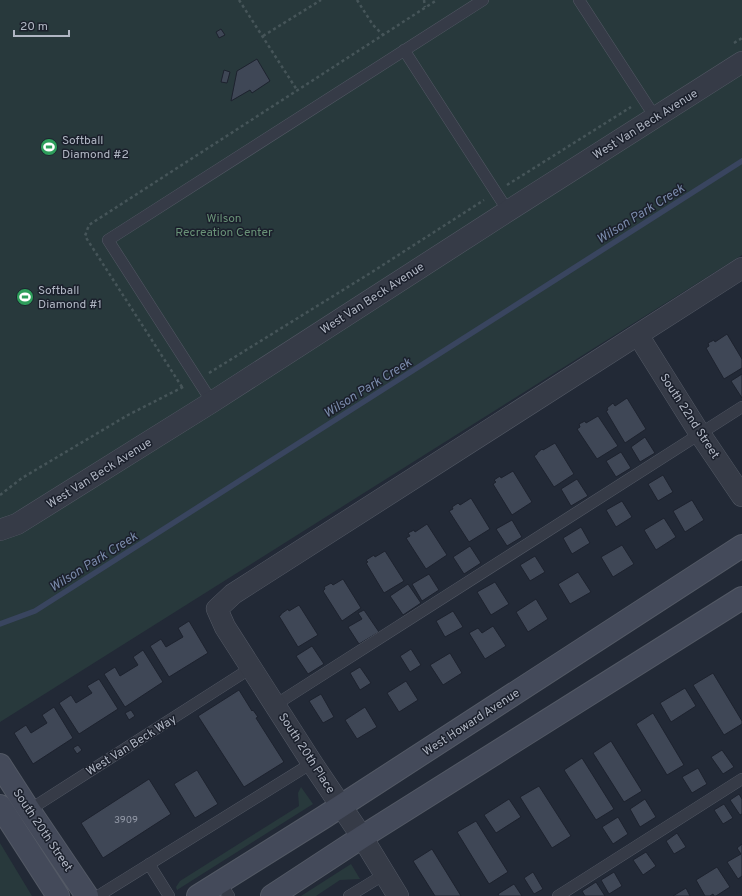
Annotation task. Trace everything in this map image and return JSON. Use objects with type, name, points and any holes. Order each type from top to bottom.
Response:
[{"type":"main road","name":"West Howard Avenue","points":[[198,896],[225,889],[341,806],[742,546]]},
{"type":"main road","points":[[272,896],[362,837],[742,598]]},
{"type":"main road","name":"South 20th Street","points":[[0,765],[87,896]]},
{"type":"main road","name":"South 20th Street","points":[[5,814],[58,896]]},
{"type":"street","name":"West Van Beck Avenue","points":[[0,530],[18,524],[212,402],[742,62]]},
{"type":"street","points":[[638,335],[742,268]]},
{"type":"street","name":"South 22nd Street","points":[[638,335],[700,434],[742,496]]},
{"type":"street","name":"South 20th Place","points":[[398,896],[362,837],[312,763],[225,627],[217,609],[233,594],[638,335]]},
{"type":"lane","points":[[212,402],[108,240],[483,0]]},
{"type":"lane","points":[[579,0],[655,117]]},
{"type":"lane","points":[[404,50],[508,211]]},
{"type":"lane","points":[[275,705],[742,407]]},
{"type":"lane","name":"West Van Beck Way","points":[[5,814],[29,810],[251,668]]},
{"type":"lane","points":[[98,896],[312,763]]},
{"type":"lane","points":[[558,896],[742,779]]},
{"type":"lane","points":[[149,864],[170,896]]},
{"type":"lane","points":[[349,896],[385,874]]},
{"type":"path","points":[[239,0],[297,90]]},
{"type":"path","points":[[263,36],[322,0]]},
{"type":"path","points":[[357,0],[373,24],[383,35]]},
{"type":"path","points":[[424,0],[424,8]]},
{"type":"path","points":[[729,46],[742,38]]},
{"type":"path","points":[[0,494],[22,478],[128,415],[198,380],[256,345],[644,99]]},
{"type":"green space","name":"Wilson Recreation Center","points":[[0,0],[742,0],[742,255],[0,722]]},
{"type":"green space","points":[[301,787],[313,804],[177,890],[176,887],[180,881],[299,806],[298,793]]},
{"type":"green space","points":[[0,843],[32,896],[0,896]]},
{"type":"green space","points":[[351,864],[360,879],[340,880],[316,896],[301,896]]},
{"type":"building","points":[[221,29],[225,35],[219,38],[216,32]]},
{"type":"building","points":[[257,59],[270,81],[252,93],[250,90],[231,101],[237,71]]},
{"type":"building","points":[[224,70],[230,72],[227,83],[221,82]]},
{"type":"building","points":[[727,334],[742,359],[742,368],[724,379],[706,348],[709,346],[708,343],[714,340],[715,342]]},
{"type":"building","points":[[742,374],[742,398],[731,381]]},
{"type":"building","points":[[627,398],[646,429],[625,443],[606,411],[608,410],[607,408],[613,403],[615,406]]},
{"type":"building","points":[[598,416],[618,446],[597,459],[577,429],[580,427],[579,424],[585,421],[586,423]]},
{"type":"building","points":[[645,437],[655,453],[640,462],[631,447]]},
{"type":"building","points":[[555,443],[574,474],[554,487],[534,456],[542,449],[543,450]]},
{"type":"building","points":[[621,452],[631,468],[616,477],[606,461]]},
{"type":"building","points":[[513,471],[532,502],[512,515],[493,484],[496,482],[494,480],[500,476],[501,478]]},
{"type":"building","points":[[663,475],[673,492],[658,501],[648,484]]},
{"type":"building","points":[[577,479],[588,496],[571,506],[561,489]]},
{"type":"building","points":[[471,498],[490,529],[469,542],[449,511],[458,503],[460,505]]},
{"type":"building","points":[[692,500],[704,520],[685,532],[673,511]]},
{"type":"building","points":[[622,501],[632,517],[616,527],[606,510]]},
{"type":"building","points":[[664,518],[676,537],[656,550],[644,530]]},
{"type":"building","points":[[512,520],[522,537],[507,546],[496,529]]},
{"type":"building","points":[[427,524],[447,555],[426,569],[406,538],[410,536],[408,533],[414,530],[415,532]]},
{"type":"building","points":[[581,527],[590,543],[572,554],[563,538]]},
{"type":"building","points":[[622,545],[634,564],[613,577],[601,557]]},
{"type":"building","points":[[470,546],[481,563],[464,574],[453,557]]},
{"type":"building","points":[[385,551],[404,581],[384,593],[366,563],[368,562],[366,560]]},
{"type":"building","points":[[535,556],[545,572],[530,581],[520,565]]},
{"type":"building","points":[[578,572],[591,592],[570,604],[558,584]]},
{"type":"building","points":[[429,574],[439,590],[422,601],[412,584]]},
{"type":"building","points":[[343,579],[361,608],[342,621],[323,591],[325,589],[324,587],[331,583],[333,585]]},
{"type":"building","points":[[495,582],[509,604],[491,615],[477,592]]},
{"type":"building","points":[[408,584],[421,603],[403,615],[390,596]]},
{"type":"building","points":[[536,599],[548,619],[528,632],[516,612]]},
{"type":"building","points":[[299,605],[318,635],[298,647],[279,616],[288,609],[289,611]]},
{"type":"building","points":[[364,610],[379,632],[359,644],[348,627],[362,619],[358,613]]},
{"type":"building","points":[[453,611],[463,627],[445,637],[436,621]]},
{"type":"building","points":[[189,621],[208,653],[169,677],[150,646],[161,639],[166,647],[183,637],[178,628]]},
{"type":"building","points":[[493,626],[506,646],[485,659],[469,633],[478,628],[482,633]]},
{"type":"building","points":[[312,646],[324,664],[308,674],[296,656]]},
{"type":"building","points":[[411,649],[421,665],[410,672],[400,656]]},
{"type":"building","points":[[143,650],[163,682],[125,707],[104,674],[115,667],[120,676],[138,665],[133,657]]},
{"type":"building","points":[[450,653],[462,673],[443,685],[430,665]]},
{"type":"building","points":[[360,667],[371,683],[360,690],[350,673]]},
{"type":"building","points":[[713,673],[742,721],[742,724],[724,735],[693,685]]},
{"type":"building","points":[[99,679],[118,709],[79,734],[59,703],[71,695],[76,703],[92,693],[87,686]]},
{"type":"building","points":[[406,681],[418,700],[399,712],[387,693]]},
{"type":"building","points":[[685,688],[696,706],[671,722],[660,703]]},
{"type":"building","points":[[239,690],[252,711],[253,710],[258,717],[256,718],[284,762],[244,787],[198,716]]},
{"type":"building","points":[[321,694],[334,717],[323,723],[309,701]]},
{"type":"building","points":[[54,707],[73,738],[33,764],[14,733],[26,725],[31,733],[47,723],[42,715]]},
{"type":"building","points":[[365,707],[377,727],[357,739],[345,720]]},
{"type":"building","points":[[131,710],[135,716],[129,720],[125,713]]},
{"type":"building","points":[[653,713],[684,765],[667,775],[636,724]]},
{"type":"building","points":[[611,741],[642,791],[624,802],[593,753]]},
{"type":"building","points":[[78,745],[82,750],[77,754],[73,748]]},
{"type":"building","points":[[722,750],[734,767],[723,774],[711,757]]},
{"type":"building","points":[[582,758],[614,809],[596,820],[564,770]]},
{"type":"building","points":[[698,768],[707,784],[692,793],[682,777]]},
{"type":"building","points":[[197,770],[218,804],[195,818],[174,784]]},
{"type":"building","points":[[149,779],[171,814],[103,858],[81,823]]},
{"type":"building","points":[[539,786],[571,836],[552,848],[520,797]]},
{"type":"building","points":[[739,794],[742,799],[742,814],[740,815],[730,800]]},
{"type":"building","points":[[509,799],[521,817],[496,833],[484,815]]},
{"type":"building","points":[[645,799],[656,817],[640,827],[630,809]]},
{"type":"building","points":[[724,804],[733,818],[723,824],[714,810]]},
{"type":"building","points":[[618,817],[628,834],[613,844],[602,827]]},
{"type":"building","points":[[476,821],[508,872],[489,884],[457,832]]},
{"type":"building","points":[[677,833],[686,847],[674,854],[666,841]]},
{"type":"building","points":[[742,844],[742,876],[738,879],[727,862],[741,854],[737,848]]},
{"type":"building","points":[[432,849],[461,896],[435,896],[413,861]]},
{"type":"building","points":[[646,852],[656,866],[643,875],[633,860]]},
{"type":"building","points":[[717,867],[730,887],[716,896],[713,894],[710,896],[705,896],[696,880]]},
{"type":"building","points":[[533,872],[543,889],[534,894],[524,878]]},
{"type":"building","points":[[614,872],[622,886],[609,894],[601,880]]},
{"type":"building","points":[[596,882],[605,896],[585,896],[582,891]]},
{"type":"building","points":[[514,884],[522,896],[499,896],[498,894]]},
{"type":"building","points":[[686,888],[690,896],[673,896]]},
{"type":"waterway","name":"Wilson Park Creek","points":[[0,624],[35,611],[742,161]]},
{"type":"place","name":"Softball Diamond #2","points":[[49,147]]},
{"type":"place","name":"Softball Diamond #1","points":[[25,297]]}]
